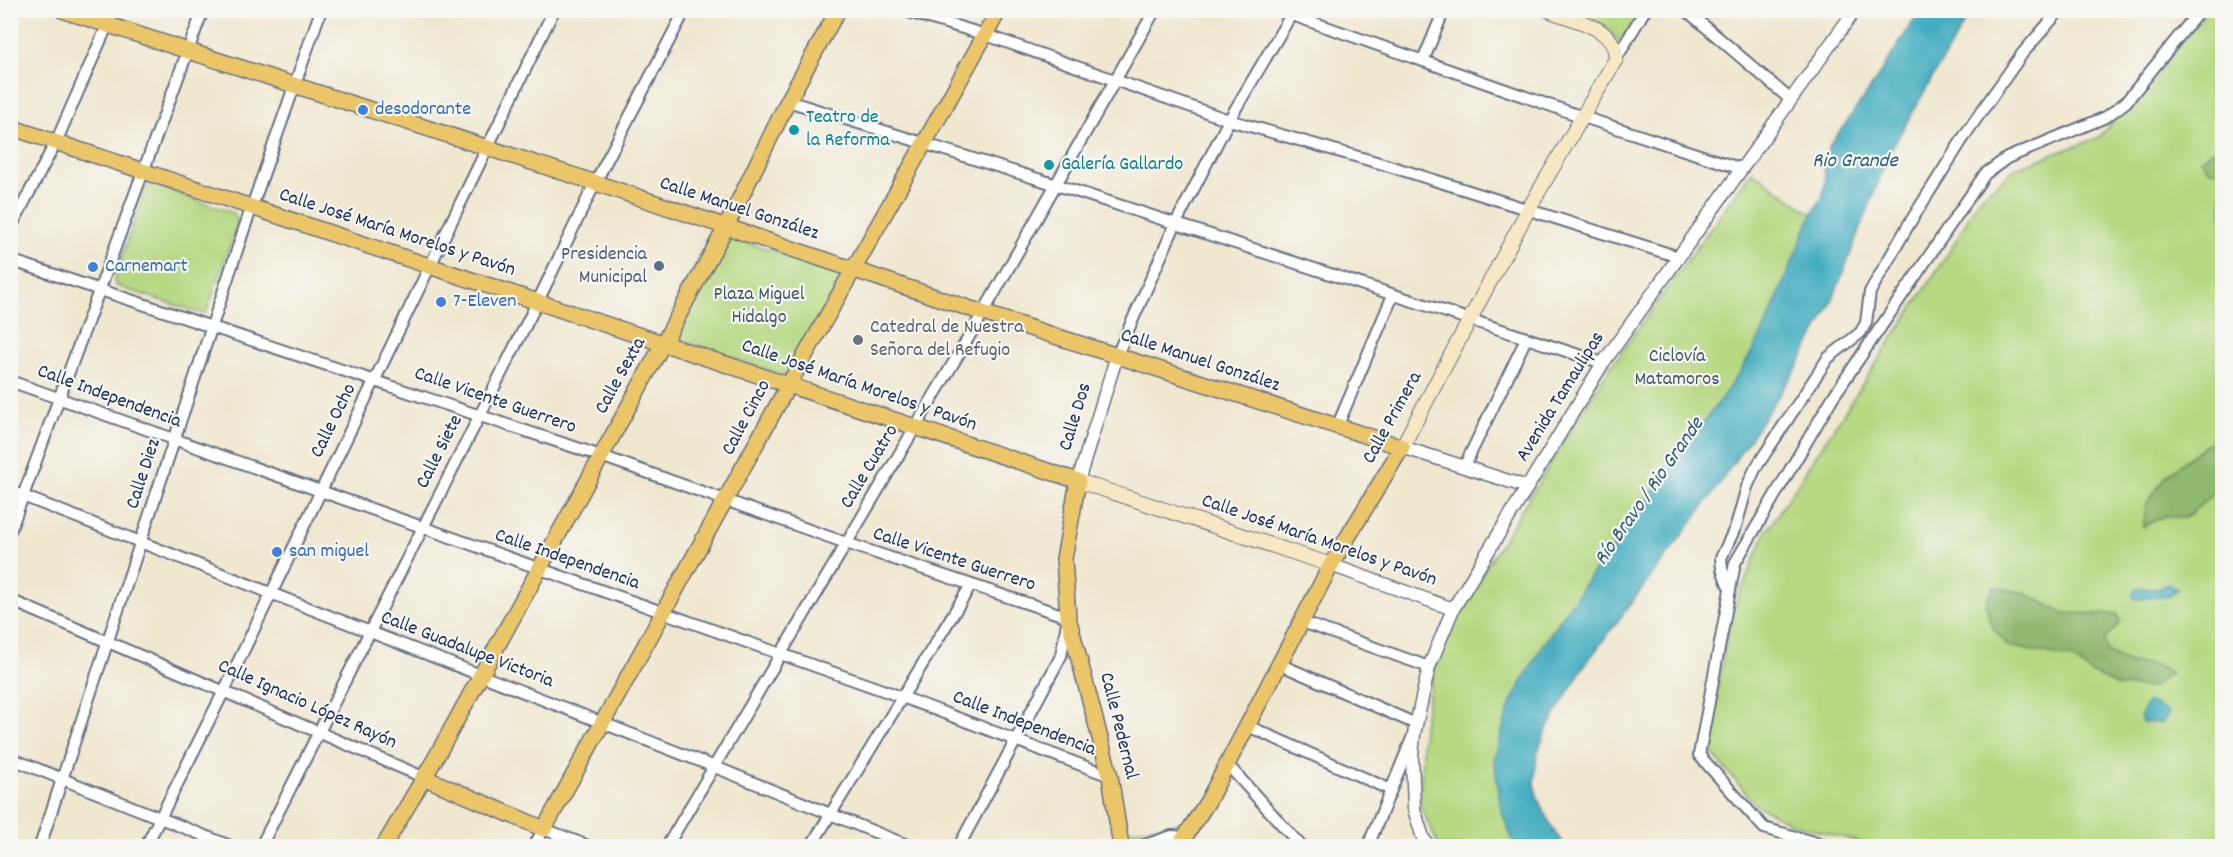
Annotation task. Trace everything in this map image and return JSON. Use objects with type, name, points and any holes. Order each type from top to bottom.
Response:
[{"type":"main road","name":"Calle Manuel González","points":[[62,10],[111,18],[187,51],[294,87],[595,183],[983,313],[1402,447]]},
{"type":"main road","name":"Calle Sexta","points":[[392,846],[423,790],[435,759],[726,227],[788,101],[838,10]]},
{"type":"main road","name":"Calle Cinco","points":[[544,829],[789,384],[999,10]]},
{"type":"main road","points":[[1549,11],[1595,28],[1606,35],[1614,44],[1616,59]]},
{"type":"main road","name":"Calle Primera","points":[[1182,842],[1208,801],[1331,565],[1402,447],[1528,210],[1616,59]]},
{"type":"main road","name":"Calle José María Morelos y Pavón","points":[[10,127],[1331,565]]},
{"type":"main road","name":"Calle Dos","points":[[1068,617],[1064,559],[1078,481]]},
{"type":"main road","name":"Calle Pedernal","points":[[1068,617],[1110,776],[1121,834],[1121,846]]},
{"type":"main road","name":"Calle Sexta","points":[[384,846],[427,780]]},
{"type":"main road","name":"Calle Ignacio López Rayón","points":[[427,780],[544,829]]},
{"type":"street","points":[[10,531],[203,10]]},
{"type":"street","name":"Calle Diez","points":[[39,846],[174,439],[321,10]]},
{"type":"street","name":"Calle Ocho","points":[[146,846],[224,691],[554,10]]},
{"type":"street","name":"Calle Siete","points":[[261,846],[538,301],[595,183],[685,10]]},
{"type":"street","points":[[902,10],[986,35],[1229,120],[1383,164],[1679,257]]},
{"type":"street","name":"Calle Cuatro","points":[[667,846],[983,313],[1155,10]]},
{"type":"street","points":[[1278,10],[1583,117],[1742,169]]},
{"type":"street","points":[[1423,61],[1444,10]]},
{"type":"street","name":"Calle Primera","points":[[1616,59],[1645,10]]},
{"type":"street","points":[[1686,10],[1791,100]]},
{"type":"street","name":"Avenida Tamaulipas","points":[[1428,846],[1423,838],[1414,809],[1412,767],[1415,729],[1429,667],[1453,609],[1603,363],[1855,10]]},
{"type":"street","points":[[1729,586],[1722,569],[1721,558],[1736,526],[1747,487],[1755,469],[1828,358],[1860,333],[1866,322],[1870,292],[1909,224],[2022,54],[2060,10]]},
{"type":"street","points":[[1827,846],[1764,828],[1699,755],[1735,563],[1833,397],[1985,174],[2007,158],[2106,117],[2126,102],[2200,10]]},
{"type":"street","name":"Calle Dos","points":[[1078,481],[1117,355],[1175,225],[1229,120],[1291,15]]},
{"type":"street","points":[[10,230],[56,142],[111,18]]},
{"type":"street","points":[[788,101],[1057,185],[1603,363]]},
{"type":"street","name":"Calle Vicente Guerrero","points":[[10,260],[601,456],[846,543],[1068,617]]},
{"type":"street","points":[[1337,427],[1393,295]]},
{"type":"street","points":[[1464,467],[1526,339]]},
{"type":"street","name":"Calle Independencia","points":[[10,381],[902,697],[1110,776]]},
{"type":"street","points":[[1402,447],[1527,487]]},
{"type":"street","name":"Calle Guadalupe Victoria","points":[[10,491],[602,722],[909,846]]},
{"type":"street","name":"Calle José María Morelos y Pavón","points":[[1331,565],[1453,609]]},
{"type":"street","points":[[811,846],[971,585]]},
{"type":"street","name":"Calle Ignacio López Rayón","points":[[10,600],[427,780]]},
{"type":"street","name":"Calle Dos","points":[[958,846],[1060,656],[1068,617]]},
{"type":"street","points":[[1302,622],[1429,667]]},
{"type":"street","points":[[1280,664],[1415,729],[1368,846]]},
{"type":"street","points":[[1248,726],[1391,790]]},
{"type":"street","points":[[10,758],[230,846]]},
{"type":"street","points":[[1227,764],[1301,846]]},
{"type":"street","name":"Calle Ignacio López Rayón","points":[[544,829],[588,846]]},
{"type":"street","name":"Calle Cinco","points":[[534,846],[544,829]]},
{"type":"street","points":[[1143,846],[1172,836],[1182,842]]},
{"type":"green space","points":[[1585,11],[1641,11],[1621,43],[1606,26],[1580,15]]},
{"type":"green space","points":[[2207,11],[2222,11],[2222,838],[2200,846],[1874,846],[1792,824],[1756,805],[1707,747],[1731,614],[1766,532],[1951,249],[1978,200],[2016,168],[2098,138],[2157,74]]},
{"type":"green space","points":[[2222,145],[2222,171],[2210,170],[2200,159]]},
{"type":"green space","name":"Ciclovía Matamoros","points":[[1752,171],[1812,214],[1764,330],[1741,371],[1591,575],[1542,646],[1510,704],[1501,810],[1515,846],[1439,846],[1420,806],[1423,726],[1434,670],[1459,611],[1609,369]]},
{"type":"green space","points":[[151,184],[234,213],[238,222],[207,311],[203,314],[116,286],[114,280],[145,189]]},
{"type":"green space","name":"Plaza Miguel Hidalgo","points":[[730,237],[843,273],[787,376],[675,338]]},
{"type":"green space","points":[[2222,432],[2222,487],[2185,518],[2164,516],[2143,527],[2147,503],[2166,476]]},
{"type":"green space","points":[[1993,587],[2026,593],[2062,613],[2118,614],[2120,623],[2104,640],[2108,653],[2130,663],[2158,665],[2171,673],[2151,688],[2119,686],[2093,674],[2071,658],[2008,646],[1991,625],[1986,604]]},
{"type":"green space","points":[[1188,821],[1172,846],[1128,846],[1127,831]]},
{"type":"water","name":"Rio Grande","points":[[1920,11],[1971,11],[1891,150],[1829,309],[1795,371],[1712,495],[1582,669],[1546,730],[1537,755],[1534,784],[1538,799],[1554,831],[1565,846],[1515,846],[1501,810],[1494,759],[1510,704],[1542,646],[1591,575],[1741,371],[1764,330],[1812,214],[1822,198],[1825,183],[1824,159],[1830,145],[1870,89]]},
{"type":"water","points":[[2167,584],[2178,589],[2170,596],[2135,599],[2132,595],[2136,589],[2159,588]]},
{"type":"water","points":[[2149,702],[2169,713],[2162,723],[2142,722],[2140,717],[2145,704]]},
{"type":"place","name":"desodorante","points":[[363,110]]},
{"type":"place","name":"Teatro de la Reforma","points":[[794,130]]},
{"type":"place","name":"Galería Gallardo","points":[[1049,165]]},
{"type":"place","name":"Presidencia Municipal","points":[[659,266]]},
{"type":"place","name":"Carnemart","points":[[93,267]]},
{"type":"place","name":"7-Eleven","points":[[441,302]]},
{"type":"place","name":"Catedral de Nuestra Señora del Refugio","points":[[858,340]]},
{"type":"place","name":"san miguel","points":[[277,552]]},
{"type":"water label","name":"Río Bravo / Rio Grande","points":[[1650,492]]}]
